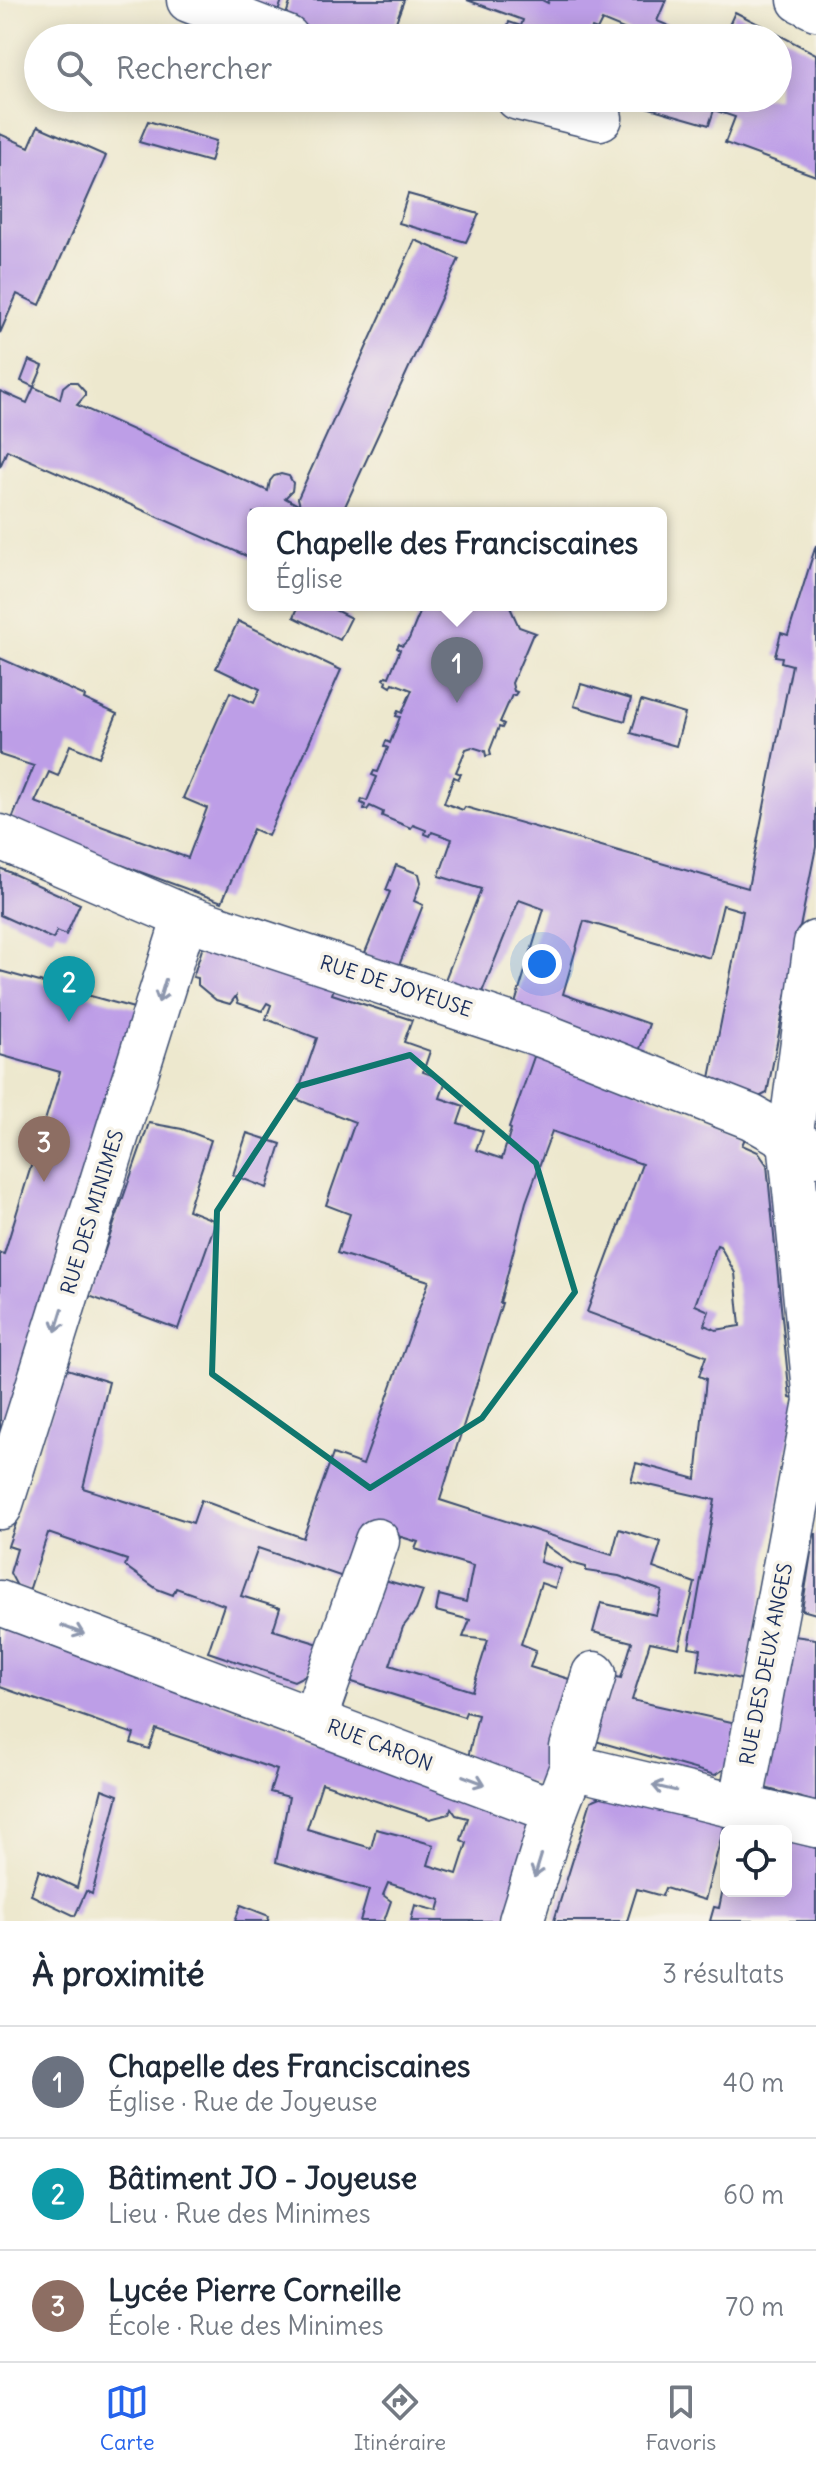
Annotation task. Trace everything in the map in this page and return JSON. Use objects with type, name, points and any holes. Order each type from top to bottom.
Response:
[{"type":"street","points":[[189,0],[251,24]]},
{"type":"street","points":[[800,0],[816,8]]},
{"type":"street","points":[[575,112],[600,118]]},
{"type":"street","name":"RUE DE JOYEUSE","points":[[0,837],[185,917],[542,1035],[751,1117],[803,1147]]},
{"type":"street","name":"RUE DES MINIMES","points":[[0,1507],[185,917]]},
{"type":"street","name":"RUE DES DEUX ANGES","points":[[740,1807],[816,1401],[803,1147],[816,943]]},
{"type":"street","points":[[314,1720],[377,1541]]},
{"type":"street","name":"RUE CARON","points":[[0,1603],[555,1811]]},
{"type":"street","points":[[521,1921],[572,1767],[572,1748],[594,1674]]},
{"type":"street","points":[[572,1767],[816,1825]]},
{"type":"highlighted area","points":[[410,1055],[536,1163],[575,1292],[482,1418],[370,1488],[212,1374],[217,1211],[299,1086]]},
{"type":"building","points":[[251,0],[282,0],[274,24],[248,11]]},
{"type":"building","points":[[291,0],[404,0],[395,24],[283,24]]},
{"type":"building","points":[[467,0],[542,0],[548,3],[549,0],[666,0],[657,21],[664,24],[612,24],[602,20],[600,24],[522,24],[523,20]]},
{"type":"building","points":[[735,12],[758,24],[729,24]]},
{"type":"building","points":[[792,42],[816,54],[816,176],[725,143],[735,117],[720,112],[792,112]]},
{"type":"building","points":[[664,112],[713,112],[709,125]]},
{"type":"building","points":[[148,121],[216,141],[210,162],[139,142]]},
{"type":"building","points":[[38,126],[106,156],[40,305],[17,294],[0,333],[0,134],[29,147]]},
{"type":"building","points":[[408,194],[479,214],[466,242],[399,223]]},
{"type":"building","points":[[415,240],[459,259],[345,507],[247,507],[247,556],[7,450],[0,467],[0,391],[27,403],[34,387],[60,399],[63,387],[69,382],[76,382],[85,392],[77,405],[268,491],[274,476],[289,476],[293,483],[292,491],[285,498],[300,506],[298,498]]},
{"type":"building","points":[[29,360],[43,366],[34,387],[21,381]]},
{"type":"building","points":[[816,545],[816,847],[767,1093],[753,1100],[709,1083],[743,911],[723,905],[710,958],[584,921],[563,994],[649,1024],[638,1054],[514,1007],[544,909],[519,900],[480,997],[443,985],[481,889],[439,876],[452,839],[432,832],[430,836],[425,834],[426,830],[413,825],[411,828],[382,816],[383,812],[370,806],[364,809],[365,805],[361,803],[362,799],[367,801],[377,777],[372,775],[374,771],[378,772],[388,748],[384,746],[386,741],[390,743],[400,717],[396,716],[398,711],[402,713],[412,690],[393,683],[391,687],[384,679],[389,677],[400,650],[397,648],[409,639],[421,611],[512,611],[519,627],[536,633],[512,683],[517,692],[512,695],[500,722],[504,724],[502,728],[499,727],[491,755],[486,756],[485,751],[472,747],[466,749],[456,772],[461,774],[458,779],[454,777],[444,803],[748,888],[792,665],[781,662],[782,657],[775,656],[781,633],[788,635]]},
{"type":"building","points":[[296,611],[337,611],[351,618],[340,640],[294,617]]},
{"type":"building","points":[[238,621],[341,670],[268,836],[253,829],[222,902],[10,824],[34,766],[0,755],[0,658],[85,696],[84,699],[117,714],[99,757],[70,745],[58,776],[49,772],[35,802],[188,858],[207,808],[183,798],[230,692],[254,703],[260,689],[216,668]]},
{"type":"building","points":[[581,684],[631,699],[625,721],[574,706]]},
{"type":"building","points":[[641,701],[685,714],[676,746],[631,733]]},
{"type":"building","points":[[396,865],[419,874],[421,882],[414,901],[423,905],[398,968],[364,955],[390,892],[386,890]]},
{"type":"building","points":[[0,868],[80,904],[66,935],[57,931],[53,939],[0,915]]},
{"type":"building","points":[[206,937],[337,980],[332,994],[412,1020],[404,1042],[430,1051],[423,1072],[446,1080],[440,1098],[464,1106],[458,1123],[483,1131],[476,1150],[502,1159],[509,1128],[536,1051],[747,1134],[742,1145],[758,1152],[767,1165],[790,1398],[797,1400],[745,1680],[698,1670],[701,1649],[689,1647],[715,1500],[631,1481],[636,1463],[696,1479],[706,1379],[699,1376],[706,1356],[587,1312],[642,1164],[552,1131],[526,1202],[502,1303],[440,1500],[612,1555],[619,1529],[661,1542],[653,1568],[695,1583],[679,1648],[650,1642],[632,1700],[736,1723],[729,1766],[715,1775],[585,1738],[604,1674],[621,1678],[632,1642],[593,1632],[601,1603],[656,1615],[662,1591],[619,1576],[586,1571],[586,1567],[571,1563],[544,1544],[540,1562],[561,1569],[555,1588],[541,1583],[521,1644],[536,1650],[530,1667],[582,1683],[552,1788],[466,1766],[478,1715],[466,1712],[464,1717],[346,1680],[381,1579],[423,1591],[416,1610],[403,1627],[390,1665],[472,1691],[488,1640],[463,1637],[470,1620],[436,1611],[439,1595],[466,1602],[473,1566],[415,1549],[418,1542],[361,1525],[343,1577],[258,1548],[241,1596],[280,1608],[273,1630],[319,1644],[308,1674],[294,1681],[208,1652],[224,1605],[176,1588],[173,1595],[157,1589],[125,1566],[127,1560],[48,1533],[29,1591],[18,1588],[10,1573],[17,1549],[8,1546],[34,1473],[64,1368],[109,1382],[83,1488],[193,1523],[201,1500],[303,1538],[333,1454],[363,1465],[429,1281],[337,1253],[350,1214],[326,1205],[355,1122],[296,1099],[317,1038],[266,1019],[271,1005],[267,1003],[262,1011],[238,1003],[236,996],[230,1004],[216,1000],[198,985],[198,978],[193,977]],"holes":[[[717,1245],[735,1273],[740,1326],[716,1330],[704,1325],[709,1311],[695,1305]]]},
{"type":"building","points":[[0,971],[141,1010],[0,1461],[0,1253],[4,1254],[60,1072],[0,1055]]},
{"type":"building","points":[[149,1123],[182,1129],[211,1140],[188,1210],[216,1221],[178,1329],[89,1296]]},
{"type":"building","points":[[247,1133],[281,1144],[267,1188],[233,1175]]},
{"type":"building","points":[[816,1534],[816,1614],[802,1610]]},
{"type":"building","points":[[0,1621],[536,1823],[505,1921],[411,1921],[415,1905],[438,1911],[441,1900],[388,1883],[383,1895],[391,1901],[384,1921],[360,1921],[369,1890],[276,1862],[289,1797],[270,1792],[277,1770],[156,1729],[149,1749],[131,1743],[134,1734],[0,1687]],"holes":[[[322,1783],[430,1819],[449,1814],[451,1808],[456,1815],[468,1818],[461,1840],[467,1843],[457,1874],[428,1865],[434,1845],[376,1829],[371,1848],[307,1829]]]},
{"type":"building","points":[[794,1636],[816,1639],[816,1802],[765,1788]]},
{"type":"building","points":[[102,1789],[118,1795],[92,1894],[86,1891],[75,1916],[31,1895],[39,1870],[77,1888]]},
{"type":"building","points":[[608,1794],[725,1823],[720,1825],[720,1842],[705,1900],[665,1888],[662,1896],[637,1889],[627,1921],[554,1921],[591,1801]]},
{"type":"building","points":[[792,1842],[816,1848],[816,1921],[710,1921],[714,1907],[719,1908],[721,1897],[792,1897]]},
{"type":"building","points":[[241,1905],[269,1916],[268,1921],[235,1921]]},
{"type":"place","name":"Chapelle des Franciscaines","points":[[457,703]]},
{"type":"place","name":"Bâtiment JO - Joyeuse","points":[[69,1022]]},
{"type":"place","name":"Lycée Pierre Corneille","points":[[44,1182]]}]
